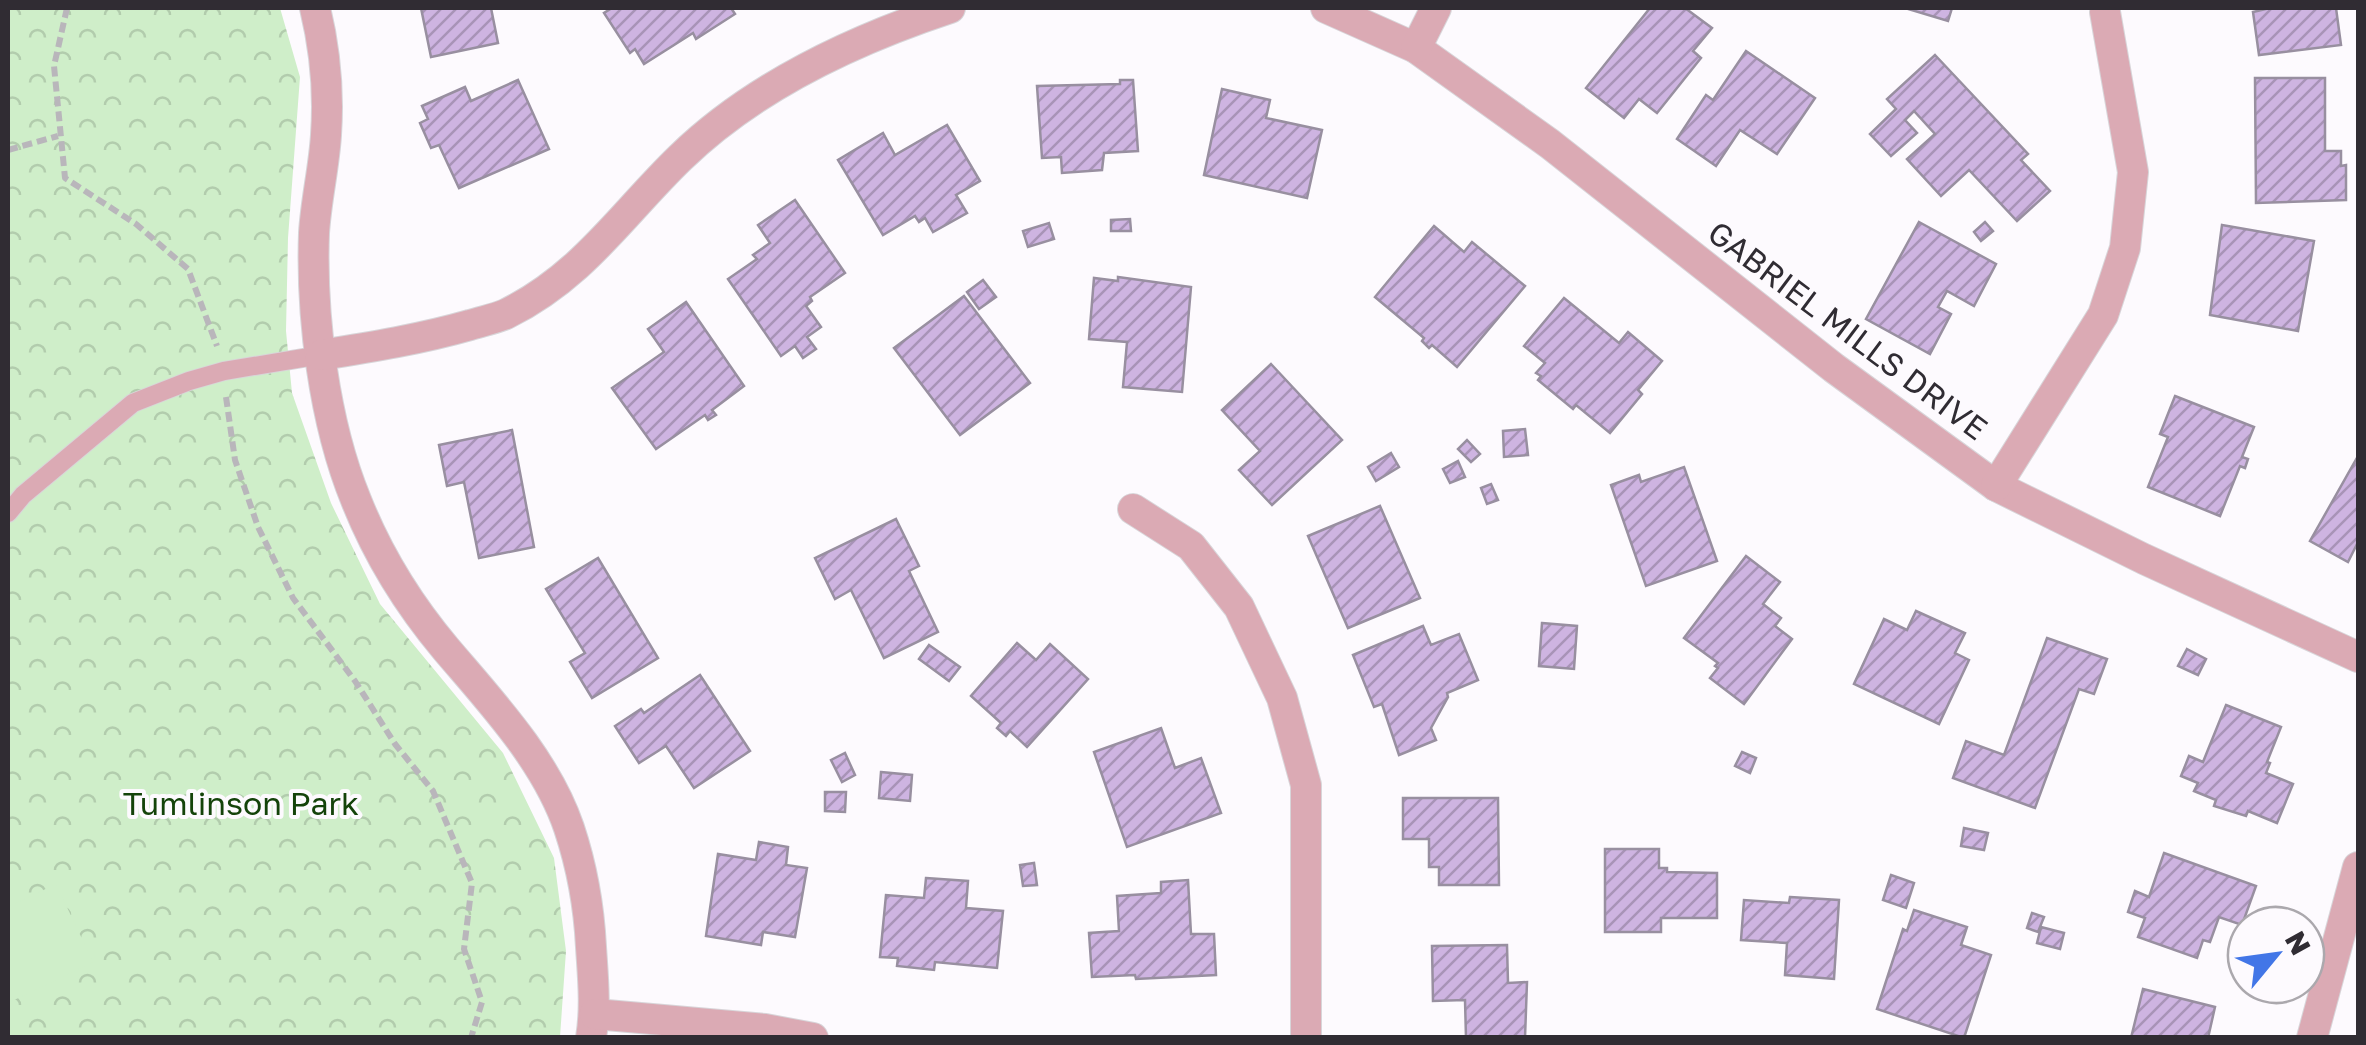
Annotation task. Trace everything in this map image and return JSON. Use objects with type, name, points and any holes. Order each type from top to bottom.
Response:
[{"type":"street","points":[[315,8],[326,69],[326,136],[314,228],[313,287],[334,428],[355,499],[385,563],[443,646],[498,708],[538,768],[569,826],[584,884],[593,1026],[764,1029],[813,1038]]},
{"type":"street","points":[[322,354],[425,338],[505,314],[570,272],[613,233],[680,157],[748,104],[812,64],[902,24],[950,8]]},
{"type":"street","name":"GABRIEL MILLS DRIVE","points":[[1326,8],[1416,48],[1550,144],[1834,368],[1996,486],[2358,657]]},
{"type":"street","points":[[1416,48],[1436,8]]},
{"type":"street","points":[[1996,486],[2103,314],[2124,248],[2133,172],[2105,12]]},
{"type":"street","points":[[1133,509],[1191,546],[1239,607],[1282,698],[1306,785],[1306,1038]]},
{"type":"street","points":[[2312,1038],[2358,867]]},
{"type":"lane","points":[[8,513],[133,403],[224,371],[322,354]]},
{"type":"path","points":[[67,8],[54,66],[65,178],[136,224],[188,268],[224,371],[236,460],[258,527],[293,598],[355,681],[395,744],[433,791],[472,883],[464,950],[482,1002],[471,1038]]},
{"type":"path","points":[[8,150],[58,136]]},
{"type":"green space","name":"Tumlinson Park","points":[[8,8],[280,8],[300,77],[288,238],[286,331],[292,393],[331,503],[380,604],[503,753],[554,858],[566,951],[560,1037],[8,1037]]},
{"type":"green space","points":[[56,884],[93,962],[8,1003],[8,907]]},
{"type":"building","points":[[421,8],[491,8],[498,43],[431,57]]},
{"type":"building","points":[[612,8],[731,8],[735,14],[696,39],[693,33],[644,64],[635,49],[630,53],[604,13]]},
{"type":"building","points":[[1650,8],[1685,8],[1712,28],[1693,51],[1701,58],[1657,113],[1639,99],[1624,118],[1586,88]]},
{"type":"building","points":[[1905,8],[1952,8],[1948,21]]},
{"type":"building","points":[[2270,8],[2336,8],[2341,45],[2259,55],[2253,12]]},
{"type":"building","points":[[1746,51],[1815,98],[1777,154],[1740,130],[1716,166],[1677,139],[1706,95],[1713,100]]},
{"type":"building","points":[[1935,55],[2028,154],[2021,160],[2050,191],[2017,221],[1969,170],[1941,196],[1907,159],[1935,134],[1914,111],[1905,120],[1917,133],[1891,156],[1870,134],[1896,109],[1887,99]]},
{"type":"building","points":[[2255,78],[2325,78],[2325,151],[2341,151],[2341,166],[2346,165],[2346,200],[2256,203]]},
{"type":"building","points":[[518,80],[549,149],[459,188],[439,145],[431,148],[420,123],[428,119],[422,106],[465,87],[471,101]]},
{"type":"building","points":[[1120,80],[1133,80],[1138,151],[1104,153],[1102,170],[1062,173],[1061,157],[1042,158],[1037,86],[1120,84]]},
{"type":"building","points":[[1222,89],[1270,100],[1266,118],[1322,130],[1307,198],[1204,175]]},
{"type":"building","points":[[947,125],[980,181],[956,195],[967,213],[933,232],[925,218],[919,222],[915,216],[883,235],[838,160],[883,133],[895,155]]},
{"type":"building","points":[[795,200],[845,273],[810,297],[812,301],[806,306],[821,327],[807,337],[816,349],[803,358],[795,346],[781,356],[728,279],[757,259],[753,255],[770,243],[758,225]]},
{"type":"building","points":[[1130,219],[1131,231],[1111,231],[1111,220]]},
{"type":"building","points":[[1919,222],[1996,264],[1974,306],[1947,291],[1938,307],[1951,314],[1930,354],[1866,319]]},
{"type":"building","points":[[1985,222],[1993,231],[1981,241],[1974,232]]},
{"type":"building","points":[[1049,223],[1054,239],[1028,247],[1023,231]]},
{"type":"building","points":[[2222,225],[2314,241],[2298,331],[2210,315]]},
{"type":"building","points":[[1434,226],[1464,252],[1472,242],[1525,286],[1457,367],[1432,345],[1429,348],[1422,341],[1424,338],[1375,297]]},
{"type":"building","points":[[1118,277],[1191,287],[1182,392],[1123,387],[1127,342],[1089,339],[1094,278],[1118,281]]},
{"type":"building","points":[[983,280],[996,297],[979,309],[967,292]]},
{"type":"building","points":[[964,296],[1030,383],[960,435],[894,348]]},
{"type":"building","points":[[1564,298],[1619,343],[1628,332],[1662,361],[1638,390],[1642,394],[1610,433],[1538,380],[1541,376],[1536,373],[1545,363],[1524,346]]},
{"type":"building","points":[[686,302],[744,386],[712,410],[716,415],[708,420],[705,415],[656,449],[612,388],[664,352],[648,329]]},
{"type":"building","points":[[1271,364],[1342,440],[1272,505],[1239,470],[1260,451],[1222,410]]},
{"type":"building","points":[[2175,396],[2254,427],[2242,457],[2248,459],[2245,468],[2240,466],[2220,516],[2148,487],[2168,437],[2160,434]]},
{"type":"building","points":[[1525,429],[1528,455],[1504,457],[1503,431]]},
{"type":"building","points":[[512,430],[534,547],[479,558],[464,482],[447,486],[439,445]]},
{"type":"building","points":[[1467,440],[1480,454],[1471,462],[1458,449]]},
{"type":"building","points":[[1391,453],[1399,467],[1376,481],[1368,467]]},
{"type":"building","points":[[2358,456],[2358,542],[2348,562],[2310,541]]},
{"type":"building","points":[[1458,461],[1465,477],[1450,483],[1443,469]]},
{"type":"building","points":[[1684,467],[1717,561],[1646,586],[1611,485],[1639,475],[1641,482]]},
{"type":"building","points":[[1491,484],[1498,500],[1487,504],[1481,488]]},
{"type":"building","points":[[1380,506],[1420,598],[1348,628],[1308,536]]},
{"type":"building","points":[[896,519],[919,566],[909,571],[938,632],[884,658],[851,590],[835,599],[815,558]]},
{"type":"building","points":[[1746,556],[1780,582],[1763,604],[1781,618],[1775,626],[1792,639],[1744,704],[1710,678],[1718,663],[1684,638]]},
{"type":"building","points":[[598,558],[658,658],[592,698],[570,662],[585,653],[546,589]]},
{"type":"building","points":[[1916,611],[1965,633],[1955,653],[1969,660],[1939,724],[1854,684],[1884,619],[1907,630]]},
{"type":"building","points":[[1542,623],[1577,626],[1574,669],[1539,666]]},
{"type":"building","points":[[1423,626],[1431,645],[1459,634],[1478,680],[1447,693],[1431,728],[1436,740],[1399,755],[1382,704],[1374,707],[1353,655]]},
{"type":"building","points":[[2047,638],[2107,659],[2094,694],[2079,689],[2035,808],[1953,778],[1966,741],[2004,755]]},
{"type":"building","points":[[1017,643],[1036,660],[1050,644],[1088,679],[1027,747],[1010,731],[1006,736],[997,728],[1001,723],[971,696]]},
{"type":"building","points":[[929,645],[960,667],[949,681],[919,659]]},
{"type":"building","points":[[2187,649],[2206,659],[2198,675],[2178,666]]},
{"type":"building","points":[[700,675],[750,751],[694,788],[666,746],[639,763],[615,726],[641,709],[644,713]]},
{"type":"building","points":[[2226,705],[2281,727],[2266,773],[2293,784],[2277,823],[2248,811],[2246,816],[2214,806],[2216,800],[2194,791],[2198,783],[2181,776],[2189,756],[2203,762]]},
{"type":"building","points":[[1161,728],[1175,768],[1201,758],[1221,813],[1127,847],[1094,752]]},
{"type":"building","points":[[1742,752],[1756,758],[1750,773],[1735,766]]},
{"type":"building","points":[[845,753],[855,775],[842,782],[831,760]]},
{"type":"building","points":[[881,772],[912,775],[910,801],[879,798]]},
{"type":"building","points":[[825,792],[846,792],[845,812],[825,811]]},
{"type":"building","points":[[1403,798],[1498,798],[1499,885],[1439,885],[1439,867],[1429,867],[1429,839],[1403,839]]},
{"type":"building","points":[[1964,828],[1988,833],[1984,850],[1961,846]]},
{"type":"building","points":[[759,842],[788,847],[786,865],[807,868],[795,937],[763,932],[761,945],[706,936],[718,854],[756,860]]},
{"type":"building","points":[[1605,849],[1659,849],[1659,868],[1667,868],[1667,872],[1717,873],[1717,918],[1661,918],[1661,932],[1605,932]]},
{"type":"building","points":[[2164,853],[2256,886],[2249,905],[2226,905],[2226,919],[2219,917],[2210,942],[2203,940],[2197,958],[2138,937],[2145,918],[2128,912],[2135,891],[2149,897]]},
{"type":"building","points":[[1034,863],[1037,885],[1023,886],[1020,865]]},
{"type":"building","points":[[1891,875],[1914,883],[1906,908],[1883,900]]},
{"type":"building","points":[[926,878],[968,881],[966,908],[1003,911],[997,968],[935,962],[934,970],[897,966],[898,958],[880,957],[886,895],[924,898]]},
{"type":"building","points":[[1188,880],[1191,934],[1214,934],[1216,975],[1092,977],[1089,933],[1119,931],[1117,896],[1161,893],[1161,882]]},
{"type":"building","points":[[1790,897],[1839,900],[1834,979],[1785,975],[1787,943],[1741,940],[1744,900],[1789,903]]},
{"type":"building","points":[[1914,910],[1967,927],[1961,945],[1991,955],[1964,1038],[1877,1009],[1903,929],[1907,931]]},
{"type":"building","points":[[2032,913],[2044,917],[2038,932],[2027,928]]},
{"type":"building","points":[[2041,927],[2064,933],[2060,949],[2037,943]]},
{"type":"building","points":[[1507,945],[1508,983],[1527,982],[1525,1038],[1466,1038],[1465,1000],[1433,1001],[1432,946]]},
{"type":"building","points":[[2143,989],[2215,1007],[2208,1038],[2131,1038]]}]
